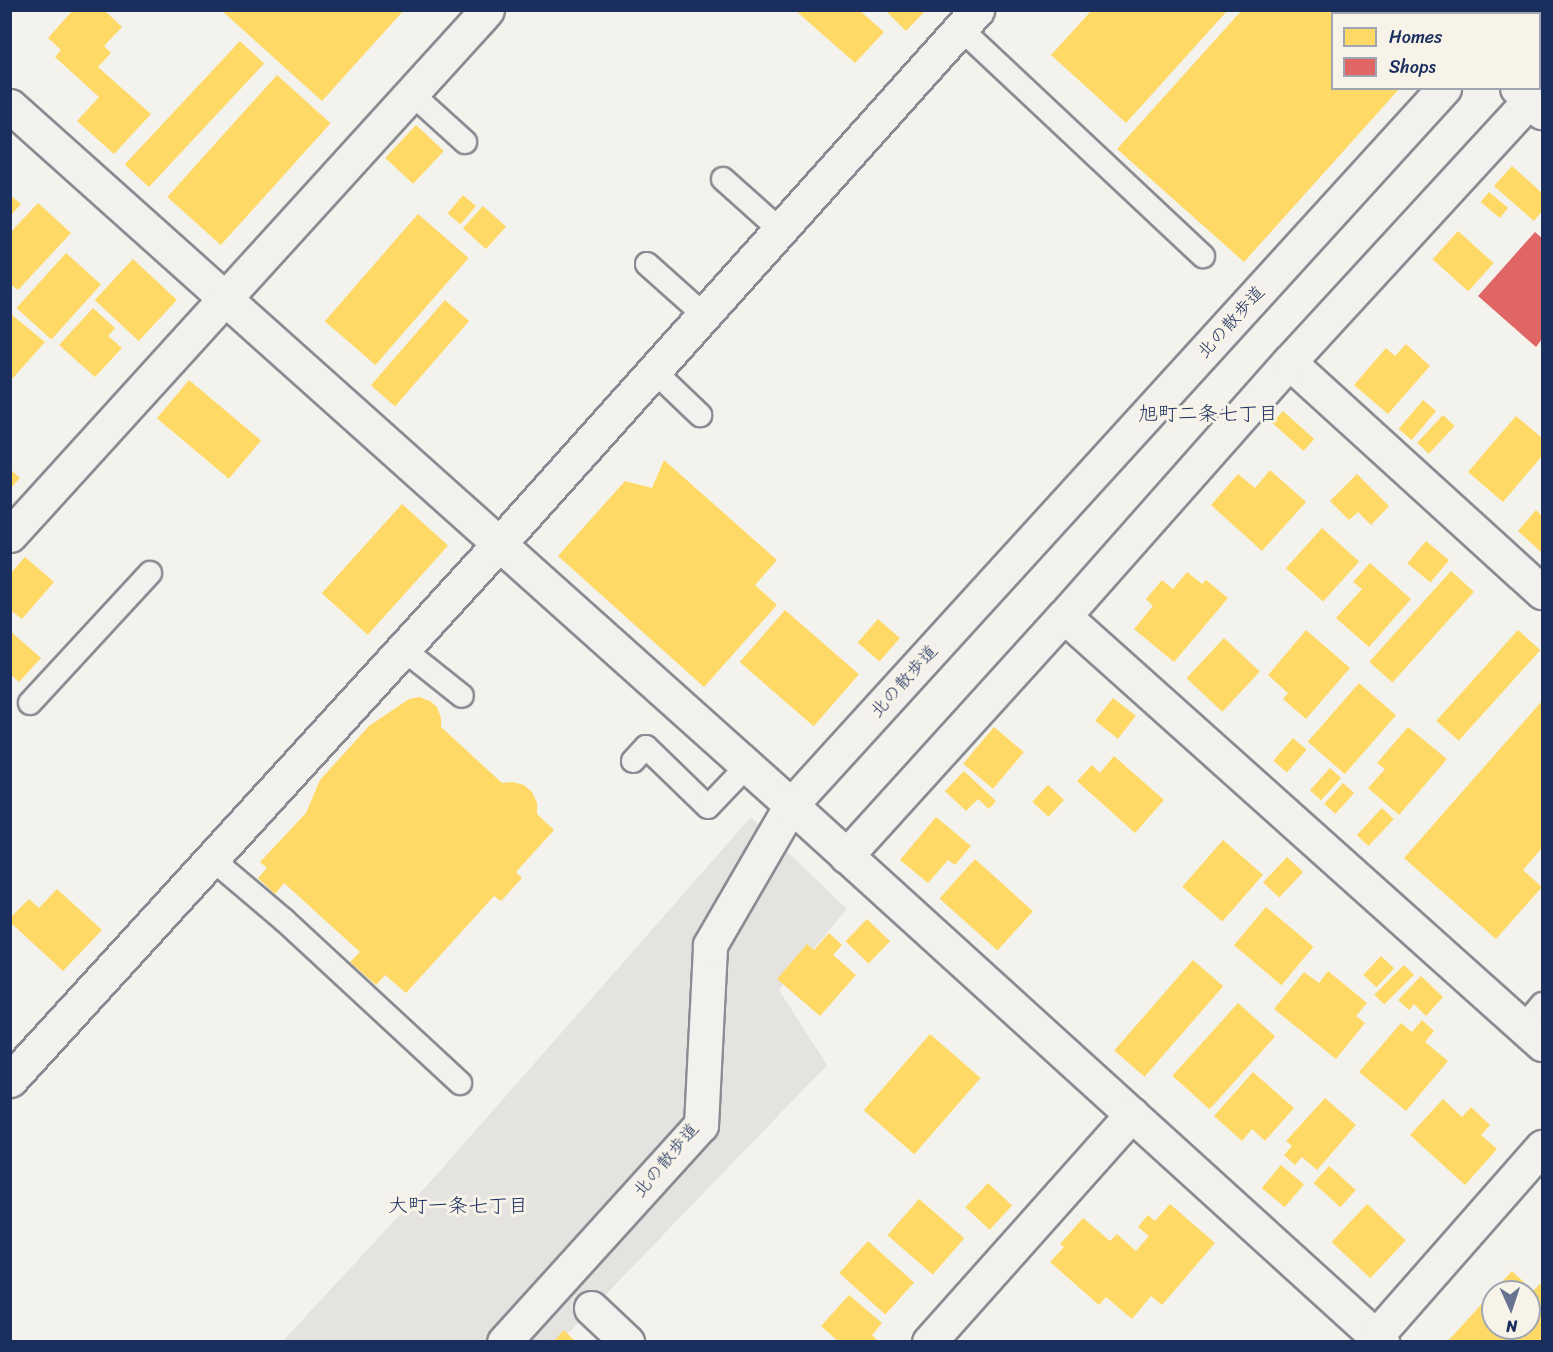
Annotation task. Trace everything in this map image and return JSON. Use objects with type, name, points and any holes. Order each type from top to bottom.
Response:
[{"type":"street","points":[[10,535],[487,10]]},
{"type":"street","points":[[10,1080],[499,543],[969,20]]},
{"type":"street","name":"北の散歩道","points":[[504,1341],[700,1125],[710,945],[791,805],[1442,90]]},
{"type":"street","points":[[846,856],[1064,616],[1289,362],[1530,100]]},
{"type":"street","points":[[10,106],[791,805],[1379,1339],[1542,1147]]},
{"type":"street","points":[[1289,362],[1542,592]]},
{"type":"street","points":[[1064,616],[1536,1025]]},
{"type":"street","points":[[929,1341],[1132,1114]]},
{"type":"street","points":[[591,1308],[627,1341]]},
{"type":"lane","points":[[969,20],[1203,256]]},
{"type":"lane","points":[[411,93],[465,142]]},
{"type":"lane","points":[[723,179],[780,230]]},
{"type":"lane","points":[[647,264],[704,315]]},
{"type":"lane","points":[[654,371],[700,415]]},
{"type":"lane","points":[[30,703],[150,573]]},
{"type":"lane","points":[[403,649],[462,696]]},
{"type":"lane","points":[[633,761],[646,747],[708,807],[747,766]]},
{"type":"lane","points":[[212,859],[284,920],[460,1083]]},
{"type":"shaded area","points":[[751,817],[847,909],[779,990],[827,1065],[561,1341],[282,1342],[431,1181]]},
{"type":"building: Homes","points":[[73,10],[104,10],[122,27],[104,46],[111,53],[98,67],[151,114],[114,154],[77,121],[99,97],[55,57],[61,50],[48,38]]},
{"type":"building: Homes","points":[[221,10],[404,10],[322,101]]},
{"type":"building: Homes","points":[[795,10],[859,10],[884,32],[855,63]]},
{"type":"building: Homes","points":[[885,10],[926,10],[906,31]]},
{"type":"building: Homes","points":[[1092,10],[1228,10],[1126,123],[1051,55]]},
{"type":"building: Homes","points":[[1242,10],[1330,10],[1331,90],[1398,90],[1244,262],[1117,149]]},
{"type":"building: Homes","points":[[240,41],[264,64],[149,187],[125,165]]},
{"type":"building: Homes","points":[[277,75],[331,123],[221,245],[167,197]]},
{"type":"building: Homes","points":[[416,125],[444,151],[413,184],[385,158]]},
{"type":"building: Homes","points":[[1512,166],[1542,193],[1542,211],[1534,221],[1494,186]]},
{"type":"building: Homes","points":[[1489,192],[1508,208],[1500,218],[1481,202]]},
{"type":"building: Homes","points":[[10,195],[21,204],[10,216]]},
{"type":"building: Homes","points":[[463,195],[476,206],[461,224],[448,213]]},
{"type":"building: Homes","points":[[38,203],[71,233],[18,290],[10,284],[10,233]]},
{"type":"building: Homes","points":[[483,206],[506,227],[486,249],[463,228]]},
{"type":"building: Homes","points":[[418,214],[469,258],[375,365],[325,321]]},
{"type":"building: Homes","points":[[1458,231],[1494,263],[1468,291],[1433,259]]},
{"type":"building: Homes","points":[[66,253],[101,284],[51,339],[16,308]]},
{"type":"building: Homes","points":[[133,259],[177,300],[139,341],[95,300]]},
{"type":"building: Homes","points":[[445,300],[469,321],[395,406],[371,385]]},
{"type":"building: Homes","points":[[93,308],[115,328],[108,336],[122,348],[95,377],[59,345]]},
{"type":"building: Homes","points":[[12,315],[45,342],[13,378],[10,375]]},
{"type":"building: Homes","points":[[1406,344],[1430,366],[1388,414],[1354,385],[1386,348],[1395,356]]},
{"type":"building: Homes","points":[[189,380],[261,440],[229,479],[157,418]]},
{"type":"building: Homes","points":[[1423,400],[1436,411],[1412,440],[1399,429]]},
{"type":"building: Homes","points":[[1283,411],[1314,439],[1304,451],[1272,423]]},
{"type":"building: Homes","points":[[1443,415],[1455,426],[1429,454],[1417,443]]},
{"type":"building: Homes","points":[[1516,416],[1542,438],[1542,456],[1503,502],[1468,472]]},
{"type":"building: Homes","points":[[664,460],[777,560],[755,585],[777,605],[704,687],[558,556],[625,481],[652,488]]},
{"type":"building: Homes","points":[[10,469],[20,478],[10,489]]},
{"type":"building: Homes","points":[[1270,470],[1306,502],[1262,551],[1211,505],[1238,474],[1255,488]]},
{"type":"building: Homes","points":[[1357,474],[1389,506],[1371,525],[1358,512],[1349,520],[1330,501]]},
{"type":"building: Homes","points":[[402,504],[448,545],[368,635],[322,593]]},
{"type":"building: Homes","points":[[1536,510],[1542,516],[1542,553],[1518,531]]},
{"type":"building: Homes","points":[[1322,528],[1359,561],[1323,602],[1286,568]]},
{"type":"building: Homes","points":[[1426,541],[1449,560],[1430,582],[1407,563]]},
{"type":"building: Homes","points":[[25,557],[54,582],[22,619],[10,610],[10,574]]},
{"type":"building: Homes","points":[[1370,563],[1411,599],[1369,647],[1336,618],[1362,589],[1353,582]]},
{"type":"building: Homes","points":[[1451,571],[1474,592],[1392,682],[1369,662]]},
{"type":"building: Homes","points":[[1187,572],[1202,584],[1206,580],[1228,598],[1174,662],[1134,629],[1153,606],[1146,599],[1162,580],[1173,589]]},
{"type":"building: Homes","points":[[785,610],[859,674],[814,726],[740,662]]},
{"type":"building: Homes","points":[[878,619],[900,638],[880,661],[858,642]]},
{"type":"building: Homes","points":[[1306,630],[1350,668],[1306,719],[1283,699],[1288,693],[1268,675]]},
{"type":"building: Homes","points":[[1518,630],[1540,650],[1459,741],[1436,721]]},
{"type":"building: Homes","points":[[10,631],[41,658],[19,682],[10,674]]},
{"type":"building: Homes","points":[[1224,638],[1260,671],[1222,712],[1186,678]]},
{"type":"building: Homes","points":[[1359,683],[1396,715],[1345,774],[1308,742]]},
{"type":"building: Homes","points":[[419,697],[430,701],[437,707],[441,727],[502,783],[513,782],[524,785],[532,792],[537,803],[537,814],[554,830],[516,872],[522,878],[501,901],[494,896],[406,993],[385,975],[376,985],[350,962],[360,952],[284,883],[275,894],[258,878],[267,868],[260,862],[306,813],[320,780],[369,726],[409,699]]},
{"type":"building: Homes","points":[[1113,698],[1136,716],[1118,739],[1095,721]]},
{"type":"building: Homes","points":[[1542,701],[1542,848],[1523,870],[1542,887],[1496,939],[1404,858]]},
{"type":"building: Homes","points":[[994,727],[1024,752],[993,789],[963,764]]},
{"type":"building: Homes","points":[[1408,727],[1447,759],[1399,815],[1368,788],[1385,769],[1377,763]]},
{"type":"building: Homes","points":[[1293,738],[1307,750],[1287,772],[1273,761]]},
{"type":"building: Homes","points":[[1114,756],[1164,800],[1135,833],[1077,781],[1092,765],[1100,773]]},
{"type":"building: Homes","points":[[1330,768],[1341,778],[1321,800],[1310,790]]},
{"type":"building: Homes","points":[[964,771],[996,801],[989,809],[978,799],[966,811],[945,791]]},
{"type":"building: Homes","points":[[1343,783],[1354,793],[1335,814],[1324,804]]},
{"type":"building: Homes","points":[[1048,785],[1064,800],[1048,817],[1032,802]]},
{"type":"building: Homes","points":[[1382,808],[1394,819],[1368,846],[1357,835]]},
{"type":"building: Homes","points":[[936,817],[971,846],[955,865],[948,860],[928,883],[900,860]]},
{"type":"building: Homes","points":[[1223,840],[1263,875],[1222,922],[1182,887]]},
{"type":"building: Homes","points":[[1287,857],[1303,872],[1279,898],[1263,883]]},
{"type":"building: Homes","points":[[975,859],[1033,911],[998,951],[940,898]]},
{"type":"building: Homes","points":[[57,889],[102,930],[63,971],[10,922],[10,918],[29,899],[39,908]]},
{"type":"building: Homes","points":[[1266,907],[1313,947],[1281,985],[1234,945]]},
{"type":"building: Homes","points":[[867,919],[890,941],[868,964],[845,941]]},
{"type":"building: Homes","points":[[829,933],[842,945],[833,955],[856,975],[820,1016],[777,979],[807,944],[814,950]]},
{"type":"building: Homes","points":[[1381,956],[1394,968],[1376,987],[1363,975]]},
{"type":"building: Homes","points":[[1193,960],[1223,986],[1144,1077],[1114,1051]]},
{"type":"building: Homes","points":[[1404,965],[1414,975],[1384,1005],[1374,995]]},
{"type":"building: Homes","points":[[1328,971],[1367,1003],[1356,1016],[1365,1023],[1336,1059],[1274,1009],[1304,972],[1319,983]]},
{"type":"building: Homes","points":[[1421,976],[1443,997],[1426,1016],[1414,1004],[1409,1010],[1398,1000]]},
{"type":"building: Homes","points":[[1238,1003],[1275,1036],[1210,1109],[1172,1076]]},
{"type":"building: Homes","points":[[1422,1020],[1434,1031],[1425,1042],[1448,1061],[1406,1111],[1359,1072],[1401,1023],[1412,1032]]},
{"type":"building: Homes","points":[[930,1034],[981,1078],[914,1154],[864,1110]]},
{"type":"building: Homes","points":[[1253,1072],[1294,1108],[1265,1141],[1252,1129],[1242,1141],[1214,1116]]},
{"type":"building: Homes","points":[[1325,1098],[1356,1125],[1317,1170],[1302,1157],[1295,1165],[1284,1155],[1292,1146],[1286,1141]]},
{"type":"building: Homes","points":[[1443,1099],[1462,1117],[1471,1107],[1490,1125],[1481,1135],[1497,1149],[1465,1185],[1410,1135]]},
{"type":"building: Homes","points":[[1281,1165],[1304,1184],[1285,1207],[1262,1188]]},
{"type":"building: Homes","points":[[1329,1166],[1356,1190],[1340,1207],[1314,1183]]},
{"type":"building: Homes","points":[[988,1183],[1012,1206],[990,1230],[965,1207]]},
{"type":"building: Homes","points":[[919,1199],[964,1238],[933,1275],[888,1235]]},
{"type":"building: Homes","points":[[1170,1204],[1215,1243],[1162,1305],[1151,1296],[1132,1319],[1106,1297],[1099,1305],[1050,1262],[1064,1247],[1060,1244],[1083,1218],[1110,1241],[1117,1234],[1136,1251],[1149,1236],[1138,1227],[1148,1215],[1155,1221]]},
{"type":"building: Homes","points":[[1367,1204],[1406,1240],[1370,1278],[1332,1242]]},
{"type":"building: Homes","points":[[868,1241],[914,1282],[885,1314],[839,1273]]},
{"type":"building: Homes","points":[[1512,1271],[1521,1280],[1504,1280]]},
{"type":"building: Homes","points":[[1541,1283],[1542,1342],[1447,1342],[1481,1305],[1481,1340],[1541,1340]]},
{"type":"building: Homes","points":[[849,1295],[882,1323],[872,1335],[879,1342],[839,1342],[821,1326]]},
{"type":"building: Homes","points":[[564,1330],[576,1342],[553,1342]]},
{"type":"building: Shops","points":[[1535,232],[1542,238],[1542,339],[1536,347],[1478,296]]},
{"type":"district","name":"旭町二条七丁目","points":[[1208,413]]},
{"type":"district","name":"大町一条七丁目","points":[[458,1205]]}]
